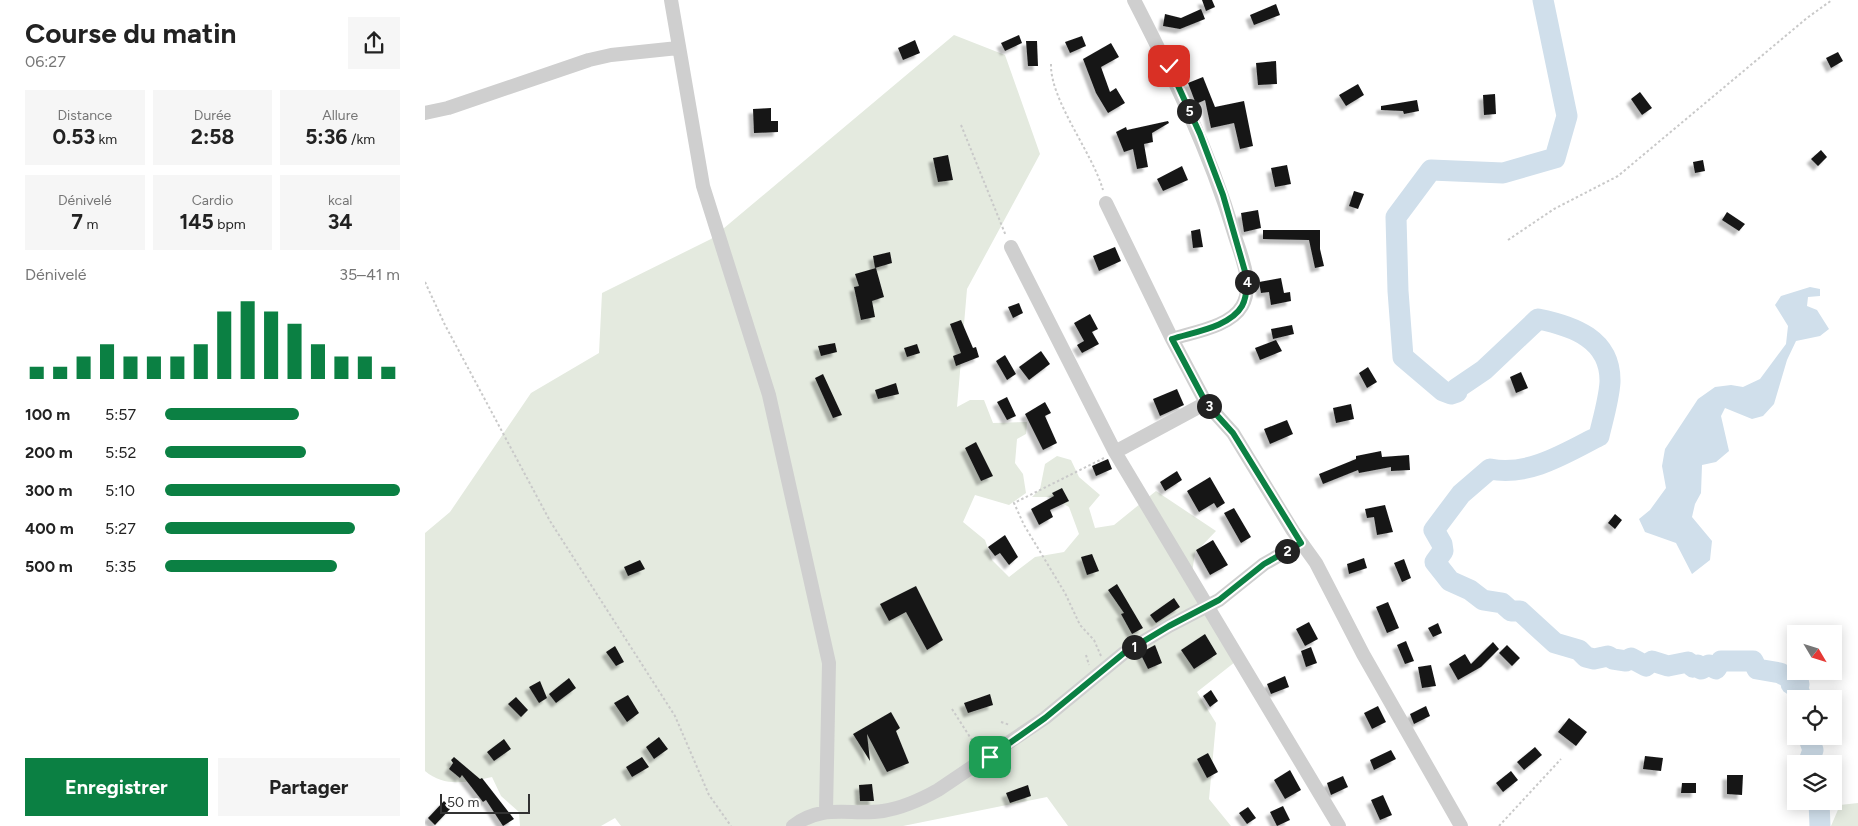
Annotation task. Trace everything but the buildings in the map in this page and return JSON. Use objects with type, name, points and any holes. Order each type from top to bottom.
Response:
[{"type":"street","points":[[671,0],[703,186],[769,395],[829,663],[826,811]]},
{"type":"street","points":[[1133,0],[1169,66],[1200,134],[1223,195],[1246,275],[1245,299],[1241,308],[1235,314],[1225,321],[1172,339]]},
{"type":"street","points":[[425,113],[448,108],[589,60],[611,55],[679,48]]},
{"type":"street","points":[[1107,203],[1172,339],[1206,403],[1233,433],[1325,579],[1363,654],[1461,826]]},
{"type":"street","points":[[1011,247],[1115,452],[1339,826]]},
{"type":"street","points":[[1115,452],[1206,403]]},
{"type":"street","points":[[793,826],[826,811],[884,811],[925,798],[985,760],[1045,718],[1124,653],[1169,626],[1219,600],[1264,564],[1301,543]]},
{"type":"path","points":[[1508,240],[1554,210],[1618,176],[1807,18],[1832,0]]},
{"type":"path","points":[[1051,64],[1051,76],[1071,124],[1097,170],[1107,203]]},
{"type":"path","points":[[961,125],[1011,247]]},
{"type":"path","points":[[425,282],[445,325],[550,521],[675,716],[709,795],[731,826]]},
{"type":"path","points":[[1102,671],[1101,655],[1094,640],[1080,625],[1065,592],[1024,526],[1014,503],[1115,452]]},
{"type":"path","points":[[953,709],[985,760]]},
{"type":"path","points":[[1499,826],[1561,759]]},
{"type":"shaded area","points":[[954,35],[1005,55],[1040,154],[967,289],[957,407],[970,400],[984,400],[993,423],[1027,422],[1026,434],[1017,439],[1015,463],[1023,474],[1026,493],[1009,505],[975,495],[963,522],[985,540],[992,560],[1009,577],[1035,557],[1064,552],[1079,534],[1069,507],[1051,497],[1032,497],[1040,489],[1045,464],[1057,456],[1071,460],[1079,477],[1100,495],[1089,508],[1095,528],[1114,525],[1156,491],[1216,531],[1195,553],[1190,586],[1235,662],[1197,692],[1216,723],[1209,799],[1231,826],[1068,826],[1047,797],[903,826],[621,826],[615,818],[601,826],[520,826],[519,812],[501,796],[492,777],[466,782],[449,782],[441,780],[425,771],[425,533],[450,512],[531,393],[599,353],[602,293],[711,239]]},
{"type":"shaded area","points":[[1858,803],[1858,826],[1831,826],[1838,810],[1842,810],[1842,805]]},
{"type":"water","points":[[1810,287],[1820,289],[1820,296],[1808,297],[1807,306],[1817,310],[1829,329],[1820,336],[1796,341],[1787,360],[1774,404],[1763,416],[1752,419],[1725,408],[1721,416],[1729,451],[1716,462],[1702,465],[1701,493],[1695,504],[1692,517],[1712,541],[1710,560],[1692,574],[1676,543],[1645,532],[1639,519],[1650,510],[1666,488],[1662,466],[1665,449],[1698,399],[1715,387],[1731,385],[1743,387],[1760,379],[1786,344],[1788,326],[1775,305],[1781,296]]},
{"type":"waterway","points":[[1543,0],[1567,116],[1555,158],[1503,173],[1431,170],[1396,217],[1398,291],[1403,357],[1443,391],[1451,394],[1457,392],[1456,389],[1484,370],[1538,319],[1576,331],[1597,345],[1609,367],[1610,382],[1607,402],[1599,436],[1560,456],[1532,467],[1504,471],[1490,469],[1461,494],[1434,530],[1442,544],[1443,551],[1435,562],[1450,581],[1470,590],[1483,600],[1502,603],[1511,611],[1520,611],[1555,643],[1579,650],[1586,657],[1594,659],[1608,656],[1613,659],[1626,661],[1631,658],[1646,666],[1652,661],[1668,666],[1688,662],[1693,667],[1698,665],[1701,669],[1709,665],[1716,669],[1721,661],[1753,661],[1757,669],[1780,673],[1791,679],[1791,684],[1799,684],[1798,690]]},
{"type":"waterway","points":[[1811,745],[1813,750],[1811,755]]},
{"type":"waterway","points":[[1819,810],[1820,826]]},
{"type":"route","points":[[990,757],[1045,718],[1124,653],[1169,626],[1219,600],[1264,564],[1301,543],[1233,433],[1206,403],[1172,339],[1228,319],[1241,308],[1245,299],[1247,284],[1223,195],[1200,134],[1169,66]]}]
